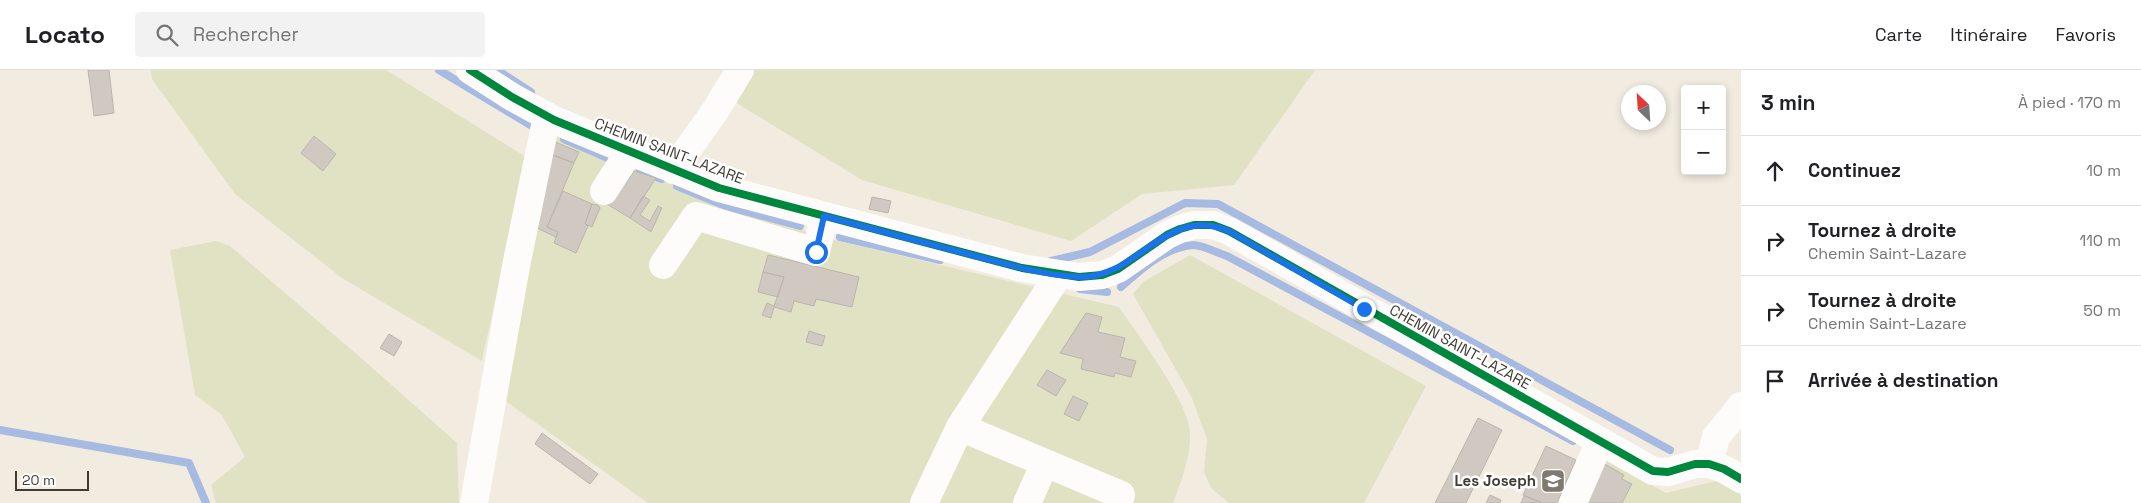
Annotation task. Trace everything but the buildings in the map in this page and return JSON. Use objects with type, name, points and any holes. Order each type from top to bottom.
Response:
[{"type":"street","name":"CHEMIN SAINT-LAZARE","points":[[470,70],[512,97],[547,116],[718,188],[1022,268],[1080,277],[1102,275],[1118,269],[1167,235],[1194,225],[1214,225],[1229,231],[1653,471],[1668,472],[1695,464],[1709,464]]},
{"type":"street","points":[[672,170],[714,111],[740,70]]},
{"type":"street","points":[[474,503],[516,266],[547,116]]},
{"type":"street","points":[[604,191],[629,152]]},
{"type":"street","points":[[663,265],[696,216],[816,252],[824,216]]},
{"type":"street","points":[[924,503],[960,427],[1059,274]]},
{"type":"street","points":[[1741,406],[1716,437],[1709,464],[1724,469],[1741,479]]},
{"type":"street","points":[[960,427],[1121,495],[1118,503]]},
{"type":"street","points":[[1573,503],[1600,441]]},
{"type":"street","points":[[1027,503],[1045,463]]},
{"type":"green space","points":[[151,70],[386,70],[526,157],[482,361],[342,278],[235,194],[152,79]],"holes":[[[314,137],[336,154],[324,171],[301,153]]]},
{"type":"green space","points":[[751,70],[1315,70],[1234,185],[1142,194],[1071,241],[862,180],[735,102]]},
{"type":"green space","points":[[546,132],[817,236],[1119,307],[1172,387],[1188,420],[1190,433],[1189,451],[1173,503],[648,503],[497,395]]},
{"type":"green space","points":[[216,241],[230,246],[457,443],[459,503],[216,503],[211,485],[245,457],[222,415],[195,395],[170,250]]},
{"type":"green space","points":[[1190,255],[1426,386],[1364,503],[1229,503],[1211,488],[1204,472],[1207,439],[1192,398],[1133,294],[1143,282]]},
{"type":"green space","points":[[1600,456],[1666,493],[1716,481],[1741,495],[1741,503],[1579,503]]},
{"type":"waterway","points":[[439,70],[532,126]]},
{"type":"waterway","points":[[497,70],[531,92]]},
{"type":"waterway","points":[[564,139],[617,162]]},
{"type":"waterway","points":[[640,171],[662,179]]},
{"type":"waterway","points":[[677,186],[726,206],[800,226]]},
{"type":"waterway","points":[[1051,261],[1090,252],[1185,203],[1218,204],[1670,450]]},
{"type":"waterway","points":[[840,237],[940,260]]},
{"type":"waterway","points":[[1121,287],[1163,254],[1193,245],[1206,248],[1227,256],[1573,441]]},
{"type":"waterway","points":[[1080,289],[1107,292]]},
{"type":"waterway","points":[[0,430],[189,463],[206,503]]},
{"type":"cycle path","points":[[470,70],[512,97],[554,120],[719,188],[1022,268],[1079,277],[1102,275],[1118,269],[1167,235],[1180,229],[1194,225],[1213,225],[1229,231],[1653,471],[1668,472],[1695,464],[1709,464],[1724,469],[1741,479]]},
{"type":"place","name":"Les Joseph","points":[[1553,481]]},
{"type":"route","points":[[816,252],[824,216],[1022,268],[1080,277],[1102,275],[1118,269],[1167,235],[1180,229],[1194,225],[1214,225],[1229,231],[1364,309]]}]
